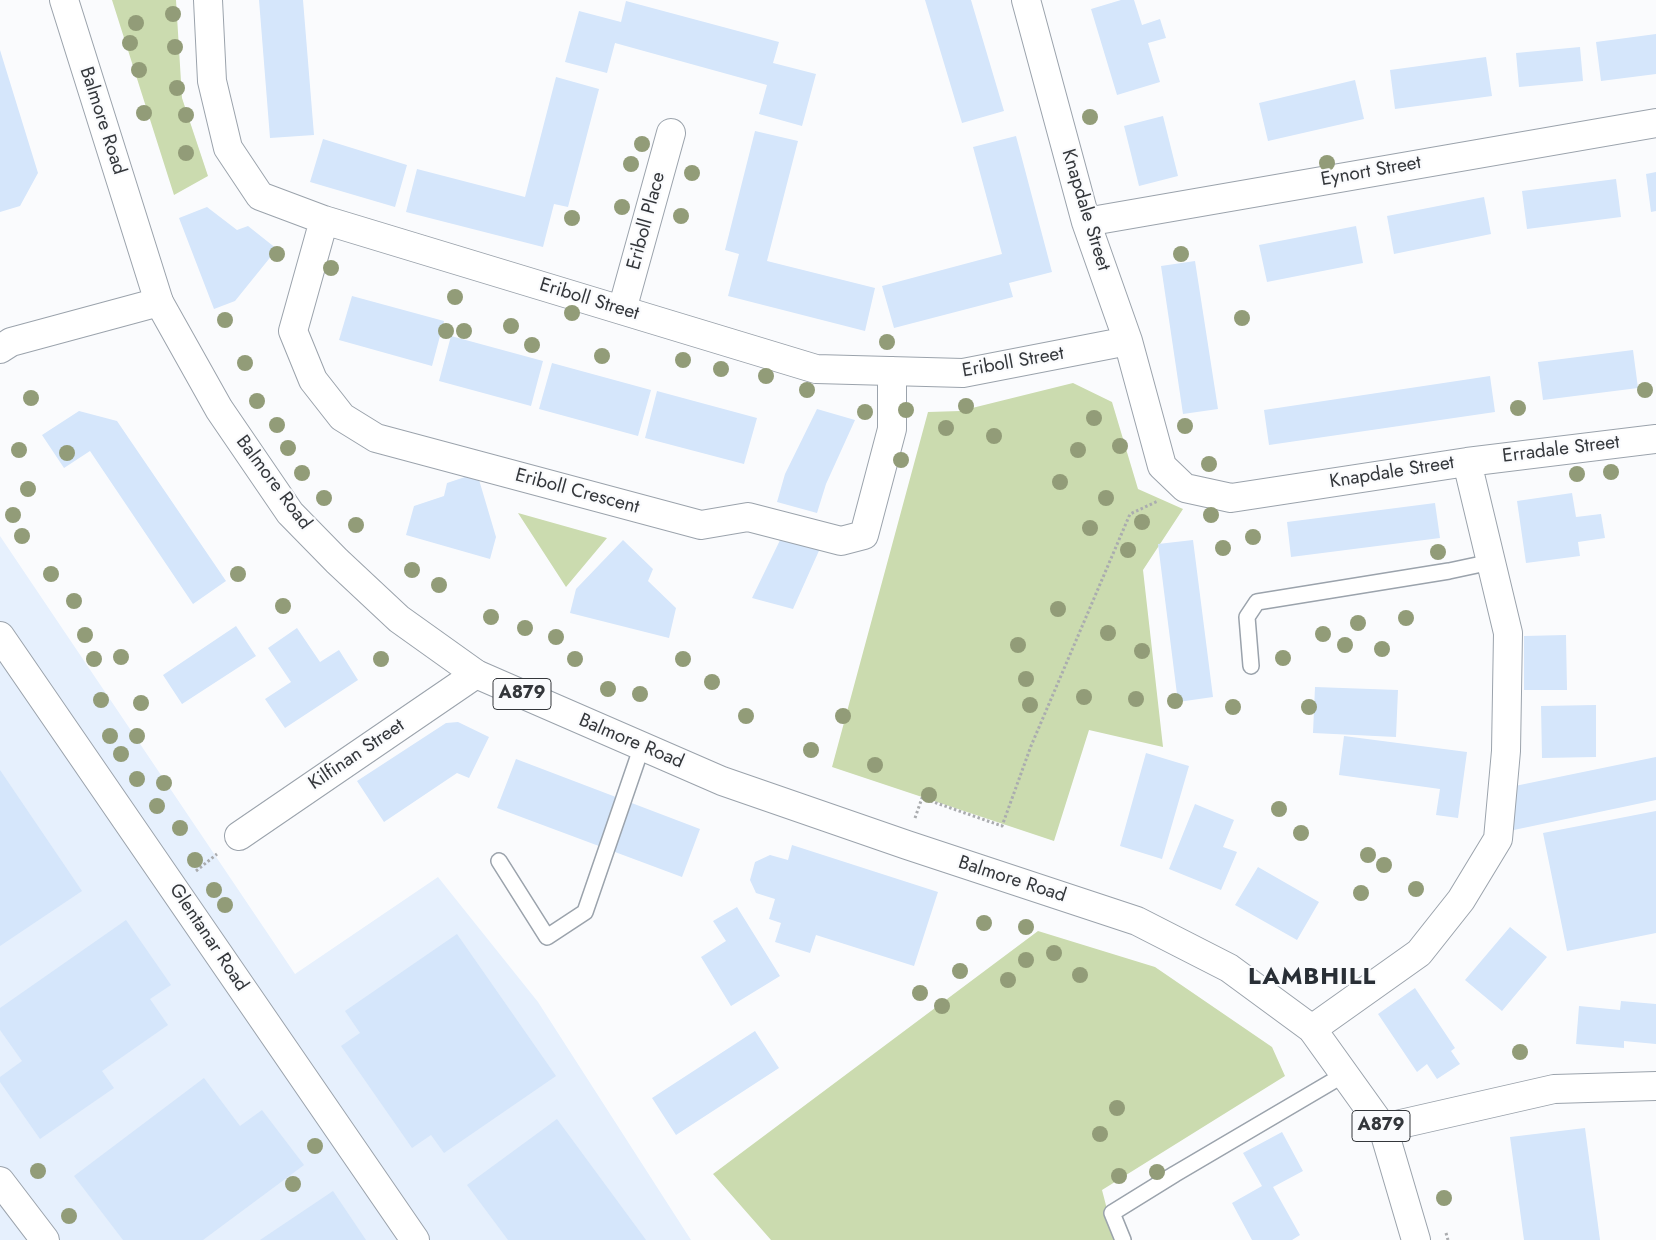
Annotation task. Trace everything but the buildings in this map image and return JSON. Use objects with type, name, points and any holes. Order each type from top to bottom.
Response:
[{"type":"street","name":"Balmore Road","points":[[64,0],[159,302],[219,409],[290,512],[337,561],[399,619],[476,674],[722,781],[907,845],[1137,921],[1229,968],[1312,1029],[1383,1128],[1416,1240]]},
{"type":"street","name":"Eriboll Street","points":[[208,0],[212,81],[228,148],[260,196],[324,220],[816,369],[962,374],[1128,341]]},
{"type":"street","name":"Knapdale Street","points":[[1026,0],[1086,222],[1128,341],[1162,466],[1185,488],[1231,498],[1466,462],[1508,633],[1506,750],[1498,839],[1461,900],[1419,953],[1312,1029]]},
{"type":"street","name":"Eynort Street","points":[[1086,222],[1656,123]]},
{"type":"street","name":"Eriboll Place","points":[[622,310],[671,133]]},
{"type":"street","name":"Eriboll Crescent","points":[[324,220],[293,331],[313,380],[342,417],[376,438],[701,525],[748,518],[842,541],[864,535],[892,429],[892,371]]},
{"type":"street","points":[[4,341],[159,302]]},
{"type":"street","name":"Erradale Street","points":[[1466,462],[1656,439]]},
{"type":"street","name":"Glentanar Road","points":[[0,636],[415,1240]]},
{"type":"street","name":"Kilfinan Street","points":[[239,836],[476,674]]},
{"type":"street","points":[[1383,1128],[1554,1089],[1656,1086]]},
{"type":"street","points":[[0,1181],[44,1240]]},
{"type":"lane","points":[[1251,666],[1247,617],[1257,602],[1439,573],[1491,562]]},
{"type":"lane","points":[[499,861],[546,937],[585,912],[642,746]]},
{"type":"lane","points":[[1123,1240],[1112,1213],[1345,1074]]},
{"type":"path","points":[[907,845],[922,798],[1002,826],[1031,746],[1130,514],[1185,488]]},
{"type":"shaded area","points":[[0,536],[295,974],[438,877],[538,1002],[691,1240],[0,1240]]},
{"type":"green space","points":[[112,0],[176,0],[182,98],[208,176],[174,195]]},
{"type":"green space","points":[[1073,383],[1112,402],[1138,489],[1183,509],[1143,570],[1163,747],[1089,730],[1054,841],[832,767],[928,412],[960,411]]},
{"type":"green space","points":[[518,513],[607,538],[566,587]]},
{"type":"green space","points":[[1038,931],[1155,967],[1272,1047],[1285,1076],[1102,1190],[1115,1240],[771,1240],[713,1174]]},
{"type":"district","name":"LAMBHILL","points":[[1312,978]]}]
